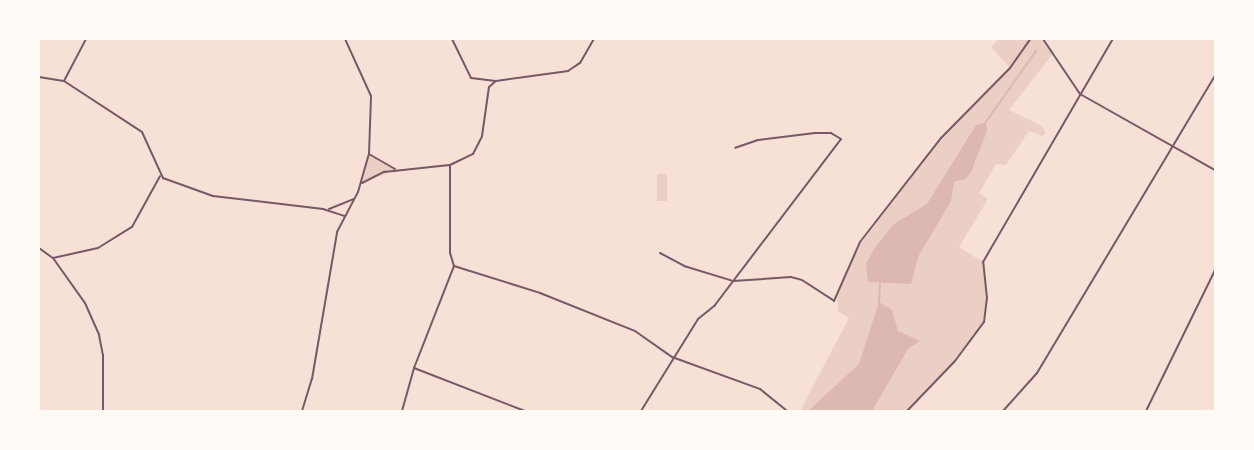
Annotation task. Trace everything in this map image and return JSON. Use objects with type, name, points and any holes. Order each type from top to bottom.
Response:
[{"type":"street","points":[[64,81],[86,39]]},
{"type":"street","points":[[302,411],[312,379],[326,280],[337,232],[362,183],[369,154],[371,96],[345,39]]},
{"type":"street","points":[[452,39],[471,78],[496,81],[568,71],[580,63],[594,39]]},
{"type":"street","points":[[660,253],[684,266],[733,281],[791,277],[802,280],[828,299],[837,298],[860,242],[941,138],[1010,68],[1030,39]]},
{"type":"street","points":[[1043,39],[1080,94],[1215,170]]},
{"type":"street","points":[[907,411],[955,361],[984,322],[987,298],[983,262],[1113,39]]},
{"type":"street","points":[[1003,411],[1037,373],[1215,75]]},
{"type":"street","points":[[39,77],[64,81],[142,132],[160,176],[217,196],[326,210],[345,216]]},
{"type":"street","points":[[362,183],[396,170],[450,165],[473,154],[482,136],[489,87],[496,81]]},
{"type":"street","points":[[641,411],[672,357],[698,319],[715,305],[841,139],[831,133],[815,133],[758,140],[735,148]]},
{"type":"street","points":[[369,154],[396,170]]},
{"type":"street","points":[[402,411],[414,368],[454,266],[450,253],[450,165]]},
{"type":"street","points":[[53,258],[98,248],[132,226],[160,176]]},
{"type":"street","points":[[326,210],[355,198]]},
{"type":"street","points":[[39,248],[53,258],[85,303],[99,334],[104,355],[103,411]]},
{"type":"street","points":[[454,266],[540,293],[635,332],[672,357],[760,389],[787,411]]},
{"type":"street","points":[[1146,411],[1215,270]]},
{"type":"street","points":[[414,368],[522,411]]},
{"type":"shaded area","points":[[999,39],[1043,39],[1054,52],[1009,110],[1042,126],[1046,133],[1042,136],[1029,131],[1006,165],[996,164],[979,193],[988,199],[959,247],[983,262],[987,298],[984,322],[955,361],[907,411],[800,411],[849,318],[838,311],[837,298],[855,251],[941,138],[1010,68],[991,47]]},
{"type":"shaded area","points":[[986,122],[987,131],[971,172],[966,179],[954,182],[951,201],[918,257],[911,284],[868,282],[866,264],[874,249],[894,224],[927,204],[976,125]]},
{"type":"shaded area","points":[[369,154],[396,170],[362,183]]},
{"type":"shaded area","points":[[657,174],[667,174],[667,201],[657,201]]},
{"type":"shaded area","points":[[879,302],[892,310],[898,331],[920,341],[908,349],[872,411],[808,411],[859,364]]},
{"type":"waterway","points":[[986,122],[1036,51]]},
{"type":"waterway","points":[[879,303],[880,284]]}]
